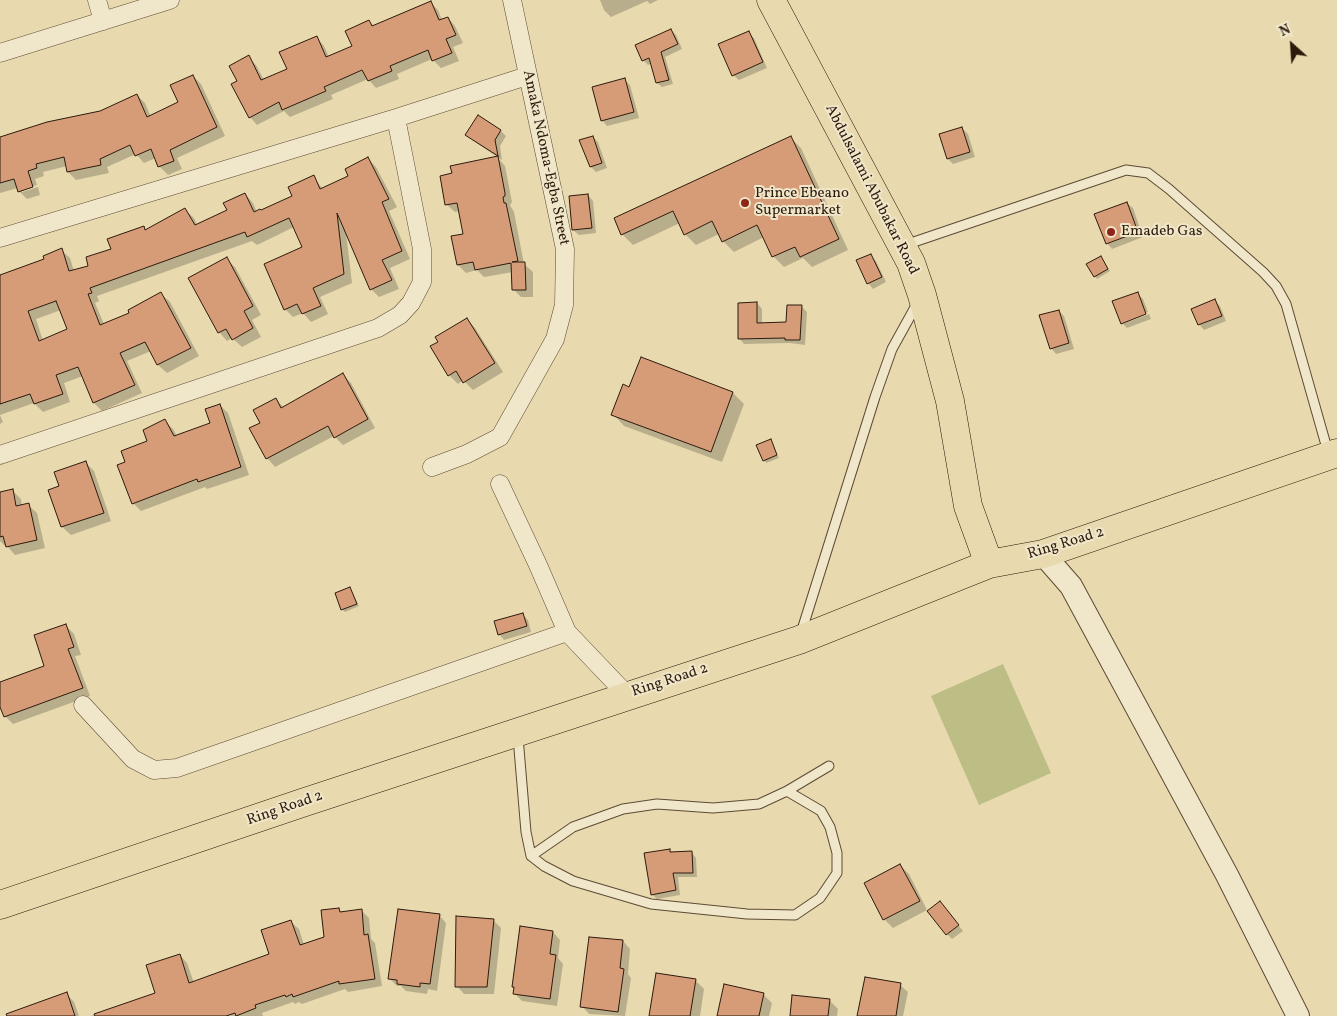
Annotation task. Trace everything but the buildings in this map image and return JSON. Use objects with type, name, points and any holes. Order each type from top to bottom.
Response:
[{"type":"main road","name":"Abdulsalami Abubakar Road","points":[[771,0],[911,263],[922,295],[950,401],[968,506],[989,564]]},
{"type":"main road","name":"Ring Road 2","points":[[0,905],[627,695],[799,640],[989,564],[1043,554],[1333,454]]},
{"type":"street","points":[[97,0],[103,21]]},
{"type":"street","points":[[0,53],[170,0]]},
{"type":"street","name":"Amaka Ndoma-Egba Street","points":[[432,467],[467,454],[500,437],[555,339],[564,305],[565,249],[512,0]]},
{"type":"street","points":[[0,238],[396,118],[527,76]]},
{"type":"street","points":[[0,455],[378,328],[400,315],[411,303],[422,282],[422,250],[396,118]]},
{"type":"street","points":[[500,484],[567,632],[627,695]]},
{"type":"street","points":[[1043,554],[1071,586],[1227,875],[1298,1016]]},
{"type":"street","points":[[83,705],[133,759],[154,770],[178,768],[567,632]]},
{"type":"lane","points":[[902,246],[1126,170],[1148,173],[1169,189],[1263,272],[1276,286],[1286,304],[1333,454]]},
{"type":"lane","points":[[799,640],[875,397],[892,349],[922,295]]},
{"type":"lane","points":[[517,733],[526,832],[532,856],[544,866],[573,881],[651,904],[747,914],[795,915],[820,898],[837,873],[837,853],[830,827],[821,811],[787,791]]},
{"type":"lane","points":[[532,856],[573,827],[623,809],[657,804],[713,808],[758,804],[787,791],[829,766]]},
{"type":"green space","points":[[1003,664],[1051,773],[979,805],[931,696]]},
{"type":"place","name":"Prince Ebeano Supermarket","points":[[745,203]]},
{"type":"place","name":"Emadeb Gas","points":[[1111,232]]}]
